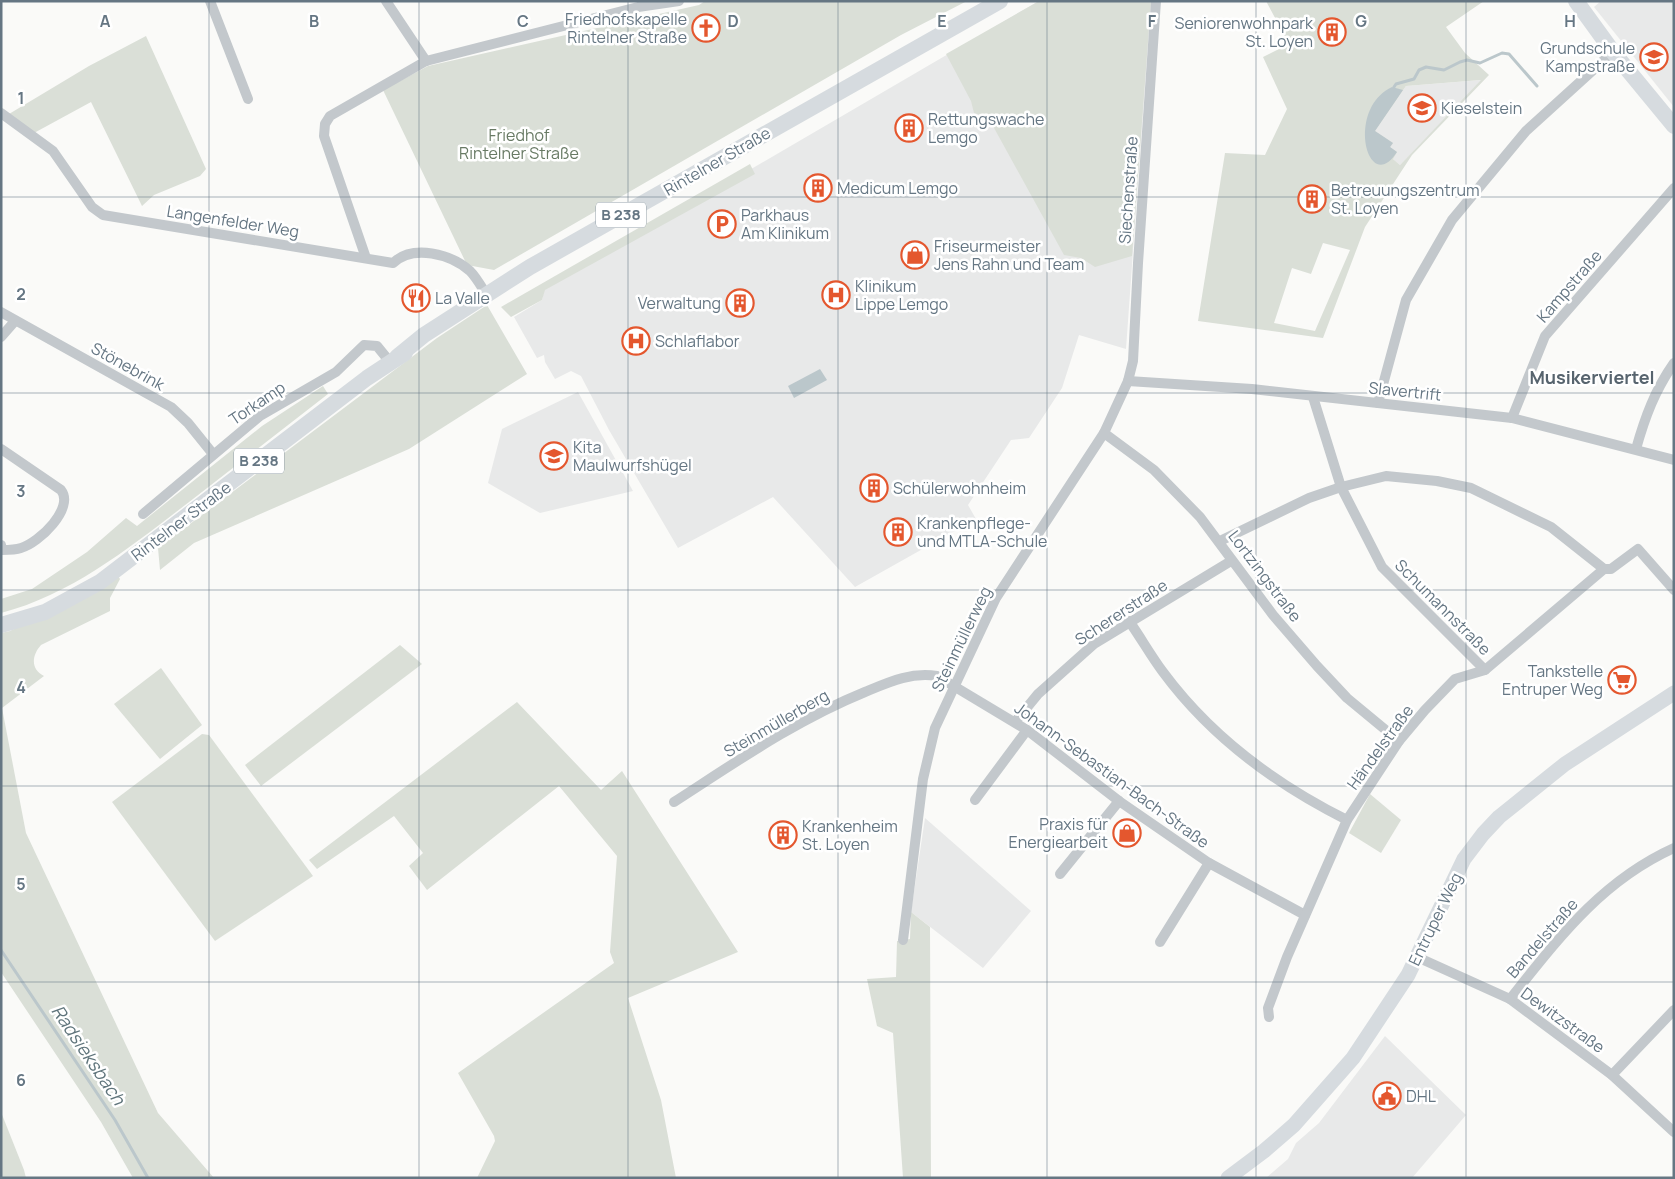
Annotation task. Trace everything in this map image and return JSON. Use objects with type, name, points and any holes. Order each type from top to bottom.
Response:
[{"type":"main road","name":"Rintelner Straße","points":[[1,626],[44,612],[100,582],[393,360],[420,344],[437,326],[486,294],[1000,1]]},
{"type":"main road","points":[[1576,1],[1613,52],[1674,126]]},
{"type":"main road","name":"Entruper Weg","points":[[1228,1178],[1270,1146],[1319,1098],[1353,1058],[1376,1026],[1417,957],[1464,859],[1499,817],[1576,755],[1674,693]]},
{"type":"street","points":[[210,1],[248,99]]},
{"type":"street","points":[[386,1],[426,61]]},
{"type":"street","points":[[366,258],[326,146],[324,136],[325,124],[330,116],[339,109],[426,61],[638,7],[679,1]]},
{"type":"street","name":"Siechenstraße","points":[[1128,381],[1133,361],[1156,1]]},
{"type":"street","points":[[1378,403],[1406,300],[1452,220],[1526,131],[1613,52]]},
{"type":"street","name":"Langenfelder Weg","points":[[1,114],[53,152],[92,207],[103,215],[393,263],[410,253],[428,253],[444,257],[470,271],[486,294]]},
{"type":"street","name":"Kampstraße","points":[[1512,418],[1545,336],[1674,188]]},
{"type":"street","name":"Stönebrink","points":[[1,312],[171,407],[188,423],[213,454]]},
{"type":"street","points":[[1,337],[15,321]]},
{"type":"street","name":"Torkamp","points":[[143,514],[260,416],[342,368],[364,345],[377,346],[393,360]]},
{"type":"street","points":[[1636,449],[1645,417],[1658,386],[1674,363]]},
{"type":"street","name":"Slavertrift","points":[[1128,381],[1252,389],[1512,418],[1674,460]]},
{"type":"street","name":"Steinmüllerweg","points":[[903,940],[924,779],[935,728],[996,598],[1104,433],[1128,381]]},
{"type":"street","name":"Schumannstraße","points":[[1313,397],[1341,487],[1382,567],[1485,670]]},
{"type":"street","name":"Lortzingstraße","points":[[1104,433],[1154,470],[1200,517],[1273,616],[1317,666],[1347,698],[1399,741]]},
{"type":"street","points":[[1,449],[61,490],[65,495],[64,507],[48,529],[37,539],[22,548],[11,550],[2,550],[1,545]]},
{"type":"street","points":[[1220,542],[1309,498],[1341,487],[1386,476],[1437,481],[1471,488],[1551,527],[1604,569]]},
{"type":"street","name":"Händelstraße","points":[[1269,1017],[1268,1008],[1305,915],[1347,820],[1399,741],[1425,710],[1456,680],[1485,670],[1604,569],[1611,569],[1638,549],[1674,590]]},
{"type":"street","name":"Schererstraße","points":[[1016,722],[1038,694],[1094,644],[1129,621],[1231,561]]},
{"type":"street","points":[[1129,621],[1164,672],[1212,727],[1246,758],[1287,788],[1347,820]]},
{"type":"street","name":"Steinmüllerberg","points":[[674,802],[783,732],[820,712],[893,680],[924,674],[938,676],[954,686]]},
{"type":"street","name":"Johann-Sebastian-Bach-Straße","points":[[954,686],[1016,722],[1120,801],[1209,863],[1305,915]]},
{"type":"street","points":[[975,800],[1027,730]]},
{"type":"street","points":[[1060,874],[1120,801]]},
{"type":"street","name":"Bandelstraße","points":[[1510,999],[1574,920],[1613,885],[1658,855],[1674,848]]},
{"type":"street","points":[[1160,942],[1209,863]]},
{"type":"street","name":"Dewitzstraße","points":[[1417,957],[1510,999],[1612,1074],[1674,1132]]},
{"type":"street","points":[[1612,1074],[1674,1010]]},
{"type":"shaded area","name":"Klinikum Lippe Lemgo","points":[[1039,1],[1151,1],[1126,349],[1079,335],[1062,388],[1029,438],[1011,440],[968,505],[976,519],[855,587],[773,497],[678,548],[609,430],[581,376],[571,371],[555,379],[545,362],[544,355],[537,358],[514,317],[542,300],[544,290]]},
{"type":"shaded area","name":"Grundschule Kampstraße","points":[[1601,1],[1674,1],[1674,107],[1594,7]]},
{"type":"shaded area","name":"Kieselstein","points":[[1482,80],[1400,165],[1393,159],[1390,147],[1375,131],[1406,86]]},
{"type":"shaded area","points":[[1392,87],[1403,90],[1375,131],[1393,143],[1390,147],[1397,152],[1387,163],[1377,164],[1370,157],[1366,145],[1365,129],[1369,113],[1378,98]]},
{"type":"shaded area","points":[[820,369],[827,380],[794,398],[788,386]]},
{"type":"shaded area","name":"Kita Maulwurfshügel","points":[[578,392],[633,491],[540,513],[488,483],[502,429]]},
{"type":"shaded area","points":[[925,818],[1031,911],[983,968],[911,912]]},
{"type":"shaded area","points":[[1385,1036],[1466,1115],[1412,1178],[1266,1178],[1288,1159],[1296,1143],[1319,1123]]},
{"type":"green space","name":"Friedhof Rintelner Straße","points":[[705,1],[967,1],[901,35],[494,270],[467,265],[383,90],[428,66],[699,5]]},
{"type":"green space","points":[[1039,1],[1151,1],[1132,256],[1095,267],[1081,258],[1064,255],[988,117],[974,113],[971,101],[946,54]]},
{"type":"green space","points":[[1266,1],[1484,1],[1446,27],[1465,53],[1489,75],[1412,155],[1365,227],[1323,338],[1198,321],[1225,153],[1265,155],[1287,109],[1263,57],[1289,44]],"holes":[[[1481,80],[1400,165],[1393,159],[1397,152],[1390,147],[1393,143],[1375,131],[1406,86]],[[1323,243],[1350,250],[1315,331],[1274,323],[1292,268],[1311,274]]]},
{"type":"green space","points":[[146,36],[206,169],[200,176],[154,195],[142,206],[91,102],[34,133],[9,114],[89,66]]},
{"type":"green space","points":[[750,164],[755,174],[545,290],[542,300],[511,317],[501,307]]},
{"type":"green space","points":[[487,305],[527,374],[409,449],[194,543],[160,570],[158,548],[437,338]]},
{"type":"green space","points":[[323,386],[328,394],[126,550],[54,594],[1,613],[1,599],[32,589],[87,552],[126,518],[137,526],[262,426]]},
{"type":"green space","points":[[118,576],[120,579],[110,598],[110,611],[41,645],[34,657],[34,662],[36,670],[44,676],[2,708],[26,833],[158,1113],[214,1178],[133,1178],[101,1122],[1,972],[1,633],[10,631]]},
{"type":"green space","points":[[400,645],[422,664],[261,786],[245,765]]},
{"type":"green space","points":[[161,668],[202,725],[160,759],[114,704]]},
{"type":"green space","points":[[517,702],[601,790],[622,771],[738,952],[628,998],[661,1100],[676,1178],[477,1178],[495,1141],[494,1136],[458,1073],[614,963],[610,952],[617,856],[559,786],[427,890],[409,866],[423,853],[394,816],[317,869],[309,860]]},
{"type":"green space","points":[[202,734],[209,735],[313,876],[215,941],[112,802]]},
{"type":"green space","points":[[1370,794],[1401,820],[1381,853],[1349,833]]},
{"type":"green space","points":[[911,912],[930,927],[931,1178],[903,1178],[893,1033],[877,1026],[867,979],[896,977],[897,941],[910,939]]},
{"type":"green space","points":[[1,1112],[24,1170],[26,1178],[1,1178]]},
{"type":"waterway","points":[[1394,87],[1396,84],[1414,79],[1419,70],[1426,67],[1444,70],[1467,60],[1480,63],[1502,53],[1509,54],[1537,86]]},
{"type":"waterway","name":"Radsieksbach","points":[[1,950],[115,1120],[148,1178]]},
{"type":"place","name":"Friedhofskapelle Rintelner Straße","points":[[706,28]]},
{"type":"place","name":"Seniorenwohnpark St. Loyen","points":[[1332,32]]},
{"type":"place","name":"Grundschule Kampstraße","points":[[1654,57]]},
{"type":"place","name":"Kieselstein","points":[[1422,108]]},
{"type":"place","name":"Rettungswache Lemgo","points":[[909,128]]},
{"type":"place","name":"Medicum Lemgo","points":[[818,188]]},
{"type":"place","name":"Betreuungszentrum St. Loyen","points":[[1312,199]]},
{"type":"place","name":"Parkhaus Am Klinikum","points":[[722,224]]},
{"type":"place","name":"Friseurmeister Jens Rahn und Team","points":[[915,255]]},
{"type":"place","name":"Klinikum Lippe Lemgo","points":[[836,295]]},
{"type":"place","name":"La Valle","points":[[416,298]]},
{"type":"place","name":"Verwaltung","points":[[740,303]]},
{"type":"place","name":"Schlaflabor","points":[[636,341]]},
{"type":"place","name":"Kita Maulwurfshügel","points":[[554,456]]},
{"type":"place","name":"Schülerwohnheim","points":[[874,488]]},
{"type":"place","name":"Krankenpflege- und MTLA-Schule","points":[[898,532]]},
{"type":"place","name":"Tankstelle Entruper Weg","points":[[1622,680]]},
{"type":"place","name":"Praxis für Energiearbeit","points":[[1127,833]]},
{"type":"place","name":"Krankenheim St. Loyen","points":[[783,835]]},
{"type":"place","name":"DHL","points":[[1387,1096]]},
{"type":"district","name":"Musikerviertel","points":[[1592,378]]}]
